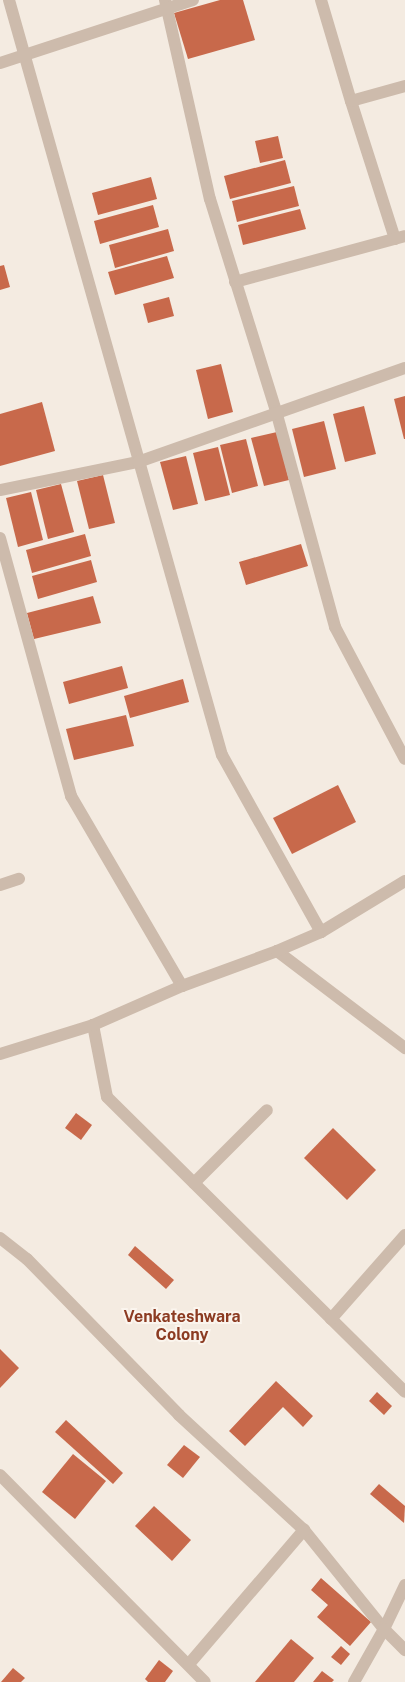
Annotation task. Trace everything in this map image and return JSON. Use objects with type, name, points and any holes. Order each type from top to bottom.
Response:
[{"type":"street","points":[[9,0],[23,56],[222,755],[321,932]]},
{"type":"street","points":[[0,63],[166,3],[193,0]]},
{"type":"street","points":[[236,282],[400,237],[351,101],[321,0]]},
{"type":"street","points":[[166,3],[210,199],[276,411],[335,627],[405,759]]},
{"type":"street","points":[[351,101],[405,86]]},
{"type":"street","points":[[0,490],[138,462],[276,411],[405,368]]},
{"type":"street","points":[[0,538],[71,796],[182,986]]},
{"type":"street","points":[[0,886],[19,879]]},
{"type":"street","points":[[0,1054],[93,1025],[182,986],[277,951],[321,932],[405,881]]},
{"type":"street","points":[[277,951],[405,1048]]},
{"type":"street","points":[[93,1025],[107,1097],[405,1392]]},
{"type":"street","points":[[194,1183],[267,1110]]},
{"type":"street","points":[[331,1319],[405,1235]]},
{"type":"street","points":[[0,1238],[27,1259],[179,1414],[304,1530],[384,1629],[405,1650]]},
{"type":"street","points":[[0,1475],[205,1682]]},
{"type":"street","points":[[189,1664],[304,1530]]},
{"type":"street","points":[[354,1682],[384,1629],[405,1585]]},
{"type":"building","points":[[220,0],[243,0],[255,40],[188,59],[174,13]]},
{"type":"building","points":[[278,136],[283,158],[260,163],[255,141]]},
{"type":"building","points":[[285,160],[291,183],[230,199],[224,176]]},
{"type":"building","points":[[151,177],[157,199],[98,215],[92,193]]},
{"type":"building","points":[[294,186],[299,206],[237,222],[232,201]]},
{"type":"building","points":[[153,205],[159,227],[100,244],[94,221]]},
{"type":"building","points":[[300,209],[306,229],[243,245],[238,225]]},
{"type":"building","points":[[168,229],[174,251],[115,268],[109,245]]},
{"type":"building","points":[[167,256],[174,278],[115,295],[108,272]]},
{"type":"building","points":[[4,265],[10,287],[0,290],[0,266]]},
{"type":"building","points":[[169,297],[174,316],[148,323],[143,304]]},
{"type":"building","points":[[221,364],[233,412],[208,419],[196,370]]},
{"type":"building","points":[[405,396],[405,439],[404,439],[394,399]]},
{"type":"building","points":[[42,402],[55,451],[0,466],[0,414]]},
{"type":"building","points":[[364,406],[376,454],[345,462],[333,414]]},
{"type":"building","points":[[324,421],[336,469],[304,477],[292,429]]},
{"type":"building","points":[[277,432],[289,480],[264,486],[251,438]]},
{"type":"building","points":[[246,439],[258,486],[232,493],[220,445]]},
{"type":"building","points":[[218,447],[230,495],[205,501],[193,453]]},
{"type":"building","points":[[186,456],[198,504],[173,510],[160,462]]},
{"type":"building","points":[[103,475],[115,523],[89,529],[77,481]]},
{"type":"building","points":[[61,484],[74,532],[48,539],[36,490]]},
{"type":"building","points":[[31,492],[43,540],[18,547],[6,498]]},
{"type":"building","points":[[85,534],[91,556],[32,573],[26,550]]},
{"type":"building","points":[[301,544],[308,566],[246,585],[239,562]]},
{"type":"building","points":[[91,560],[97,582],[38,599],[32,576]]},
{"type":"building","points":[[93,596],[101,623],[34,639],[27,613]]},
{"type":"building","points":[[122,666],[128,688],[69,704],[63,682]]},
{"type":"building","points":[[183,679],[189,702],[130,718],[124,696]]},
{"type":"building","points":[[126,715],[134,746],[74,760],[66,729]]},
{"type":"building","points":[[338,785],[356,822],[292,854],[273,818]]},
{"type":"building","points":[[76,1113],[92,1125],[81,1140],[65,1128]]},
{"type":"building","points":[[333,1128],[376,1170],[347,1200],[304,1158]]},
{"type":"building","points":[[135,1246],[174,1280],[166,1289],[128,1255]]},
{"type":"building","points":[[0,1349],[19,1368],[0,1388]]},
{"type":"building","points":[[276,1381],[313,1416],[303,1427],[283,1407],[245,1446],[229,1431]]},
{"type":"building","points":[[377,1392],[392,1406],[384,1415],[369,1401]]},
{"type":"building","points":[[66,1420],[123,1473],[113,1484],[55,1432]]},
{"type":"building","points":[[184,1445],[200,1457],[183,1478],[167,1465]]},
{"type":"building","points":[[73,1454],[106,1481],[75,1519],[42,1492]]},
{"type":"building","points":[[379,1484],[405,1506],[404,1523],[370,1494]]},
{"type":"building","points":[[154,1506],[191,1540],[172,1561],[135,1526]]},
{"type":"building","points":[[321,1578],[371,1622],[350,1646],[317,1617],[328,1605],[311,1590]]},
{"type":"building","points":[[291,1639],[314,1658],[294,1682],[255,1682]]},
{"type":"building","points":[[341,1646],[350,1654],[341,1665],[331,1657]]},
{"type":"building","points":[[159,1660],[173,1671],[165,1682],[148,1682],[145,1679]]},
{"type":"building","points":[[13,1668],[25,1678],[21,1682],[1,1682]]},
{"type":"building","points":[[322,1671],[334,1680],[332,1682],[313,1682]]},
{"type":"district","name":"Venkateshwara Colony","points":[[182,1326]]}]
